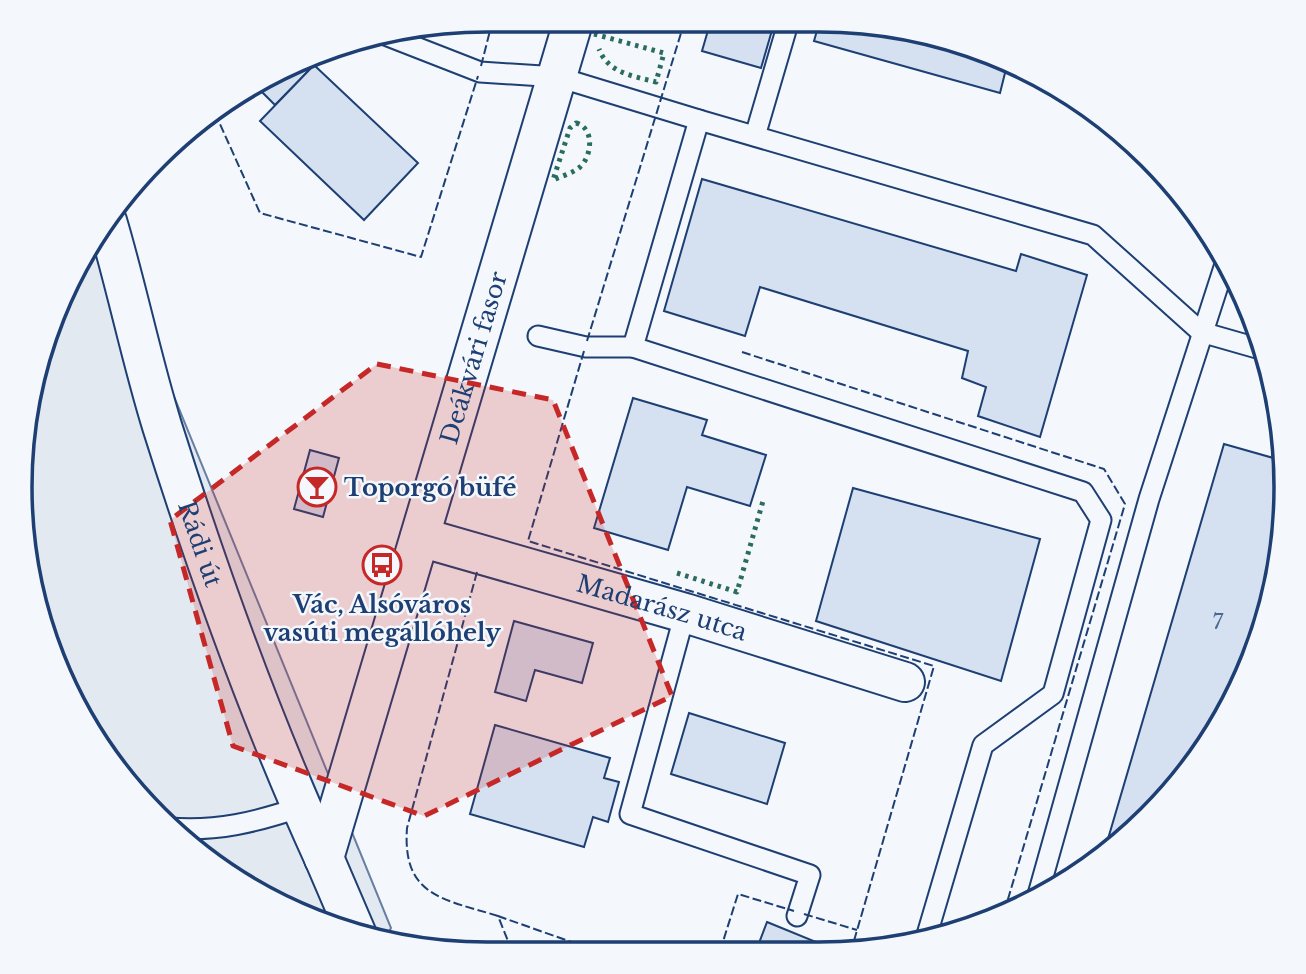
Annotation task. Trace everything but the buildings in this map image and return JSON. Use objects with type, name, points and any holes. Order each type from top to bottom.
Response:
[{"type":"street","name":"Deákvári fasor","points":[[324,858],[570,32]]},
{"type":"street","name":"Rádi út","points":[[110,232],[161,424],[219,597],[301,807],[352,921]]},
{"type":"street","name":"Madarász utca","points":[[420,537],[685,613],[905,682]]},
{"type":"lane","points":[[755,136],[785,32]]},
{"type":"lane","points":[[398,40],[480,72],[558,77],[1093,235],[1201,332],[1252,347]]},
{"type":"lane","points":[[633,347],[699,120]]},
{"type":"lane","points":[[1041,884],[1149,499],[1221,274]]},
{"type":"lane","points":[[538,336],[586,347],[633,347],[1083,492],[1101,520],[1052,694],[983,745],[929,929]]},
{"type":"lane","points":[[685,613],[630,814],[810,875],[797,916]]},
{"type":"lane","points":[[187,829],[240,826],[301,807]]},
{"type":"highlighted area","points":[[377,364],[553,400],[672,696],[424,816],[233,746],[170,520]]},
{"type":"shaded area","points":[[108,234],[391,928],[389,932],[369,927],[313,908],[259,881],[210,848],[165,809],[126,764],[93,715],[66,661],[47,605],[35,546],[32,457],[40,398],[56,341],[78,286]]},
{"type":"hedge","points":[[594,34],[664,53],[656,82],[615,68],[608,63],[599,49]]},
{"type":"hedge","points":[[576,123],[582,126],[589,136],[587,156],[577,169],[553,180],[570,128],[576,123]]},
{"type":"hedge","points":[[677,573],[737,592],[763,501]]},
{"type":"fence","points":[[481,66],[490,32]]},
{"type":"fence","points":[[587,341],[681,32]]},
{"type":"fence","points":[[218,120],[260,213],[421,257],[478,76]]},
{"type":"fence","points":[[584,351],[528,541],[934,666],[854,942]]},
{"type":"fence","points":[[742,352],[1104,469],[1125,504],[1007,902]]},
{"type":"fence","points":[[477,572],[407,828],[407,851],[419,882],[430,892],[460,905],[498,916]]},
{"type":"fence","points":[[723,942],[738,894],[794,911]]},
{"type":"fence","points":[[804,914],[857,930]]},
{"type":"fence","points":[[508,942],[498,916],[572,942]]},
{"type":"place","name":"Toporgó büfé","points":[[317,487]]},
{"type":"place","name":"Vác, Alsóváros vasúti megállóhely","points":[[382,565]]}]
